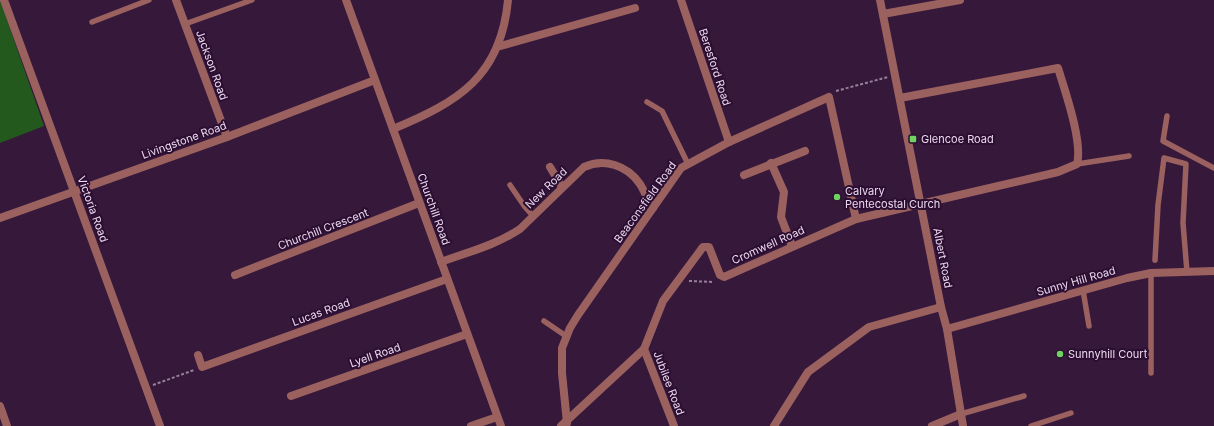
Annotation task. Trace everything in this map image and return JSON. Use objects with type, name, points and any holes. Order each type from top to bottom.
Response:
[{"type":"street","name":"Victoria Road","points":[[4,0],[160,426]]},
{"type":"street","name":"Jackson Road","points":[[176,0],[227,137]]},
{"type":"street","name":"Churchill Road","points":[[346,0],[501,426]]},
{"type":"street","points":[[393,129],[441,108],[459,96],[481,74],[497,47],[505,23],[508,0]]},
{"type":"street","name":"Beresford Road","points":[[681,0],[728,142]]},
{"type":"street","name":"Albert Road","points":[[880,0],[896,75],[940,307],[947,329],[963,426]]},
{"type":"street","points":[[883,14],[960,0]]},
{"type":"street","points":[[497,47],[635,8]]},
{"type":"street","points":[[900,98],[1058,68],[1076,134],[1079,159],[1077,164],[1058,172],[921,204]]},
{"type":"street","name":"Livingstone Road","points":[[0,218],[227,137],[375,80]]},
{"type":"street","points":[[829,97],[856,219]]},
{"type":"street","name":"Beaconsfield Road","points":[[564,424],[562,348],[566,336],[574,322],[681,168],[728,142],[829,97]]},
{"type":"street","points":[[744,174],[805,150]]},
{"type":"street","name":"New Road","points":[[441,262],[493,244],[511,234],[533,216],[584,167],[600,163],[612,164],[626,171],[637,180],[653,208]]},
{"type":"street","points":[[771,163],[784,192],[781,217],[792,246]]},
{"type":"street","points":[[550,167],[562,187]]},
{"type":"street","name":"Churchill Crescent","points":[[235,275],[419,203]]},
{"type":"street","name":"Cromwell Road","points":[[564,424],[644,349],[663,301],[703,247],[707,246],[711,250],[716,268],[722,276],[856,219],[921,204]]},
{"type":"street","name":"Sunny Hill Road","points":[[947,329],[1083,290],[1151,273],[1214,271]]},
{"type":"street","name":"Lucas Road","points":[[202,366],[447,279]]},
{"type":"street","points":[[774,426],[808,372],[869,327],[940,307]]},
{"type":"street","name":"Lyell Road","points":[[291,396],[467,334]]},
{"type":"street","name":"Jubilee Road","points":[[644,349],[674,426]]},
{"type":"street","points":[[198,355],[202,366]]},
{"type":"street","points":[[0,406],[7,426]]},
{"type":"street","points":[[932,426],[961,414]]},
{"type":"street","points":[[471,426],[497,417]]},
{"type":"lane","points":[[92,22],[149,0]]},
{"type":"lane","points":[[185,24],[252,0]]},
{"type":"lane","points":[[647,102],[662,111],[688,164]]},
{"type":"lane","points":[[1167,116],[1163,141],[1214,168]]},
{"type":"lane","points":[[1077,164],[1129,156]]},
{"type":"lane","points":[[1155,260],[1158,205],[1164,158],[1186,164],[1183,223],[1187,272]]},
{"type":"lane","points":[[510,185],[533,216]]},
{"type":"lane","points":[[1150,373],[1151,273]]},
{"type":"lane","points":[[1083,290],[1089,326]]},
{"type":"lane","points":[[544,322],[566,336]]},
{"type":"lane","points":[[961,414],[1024,396]]},
{"type":"lane","points":[[1031,426],[1070,413]]},
{"type":"path","points":[[829,97],[832,93],[896,75]]},
{"type":"path","points":[[678,280],[708,282],[716,281],[722,276]]},
{"type":"path","points":[[146,388],[202,366]]},
{"type":"green space","points":[[0,0],[44,126],[0,143]]},
{"type":"place","name":"Glencoe Road","points":[[913,139]]},
{"type":"place","name":"Calvary Pentecostal Curch","points":[[837,197]]},
{"type":"place","name":"Sunnyhill Court","points":[[1060,354]]}]
